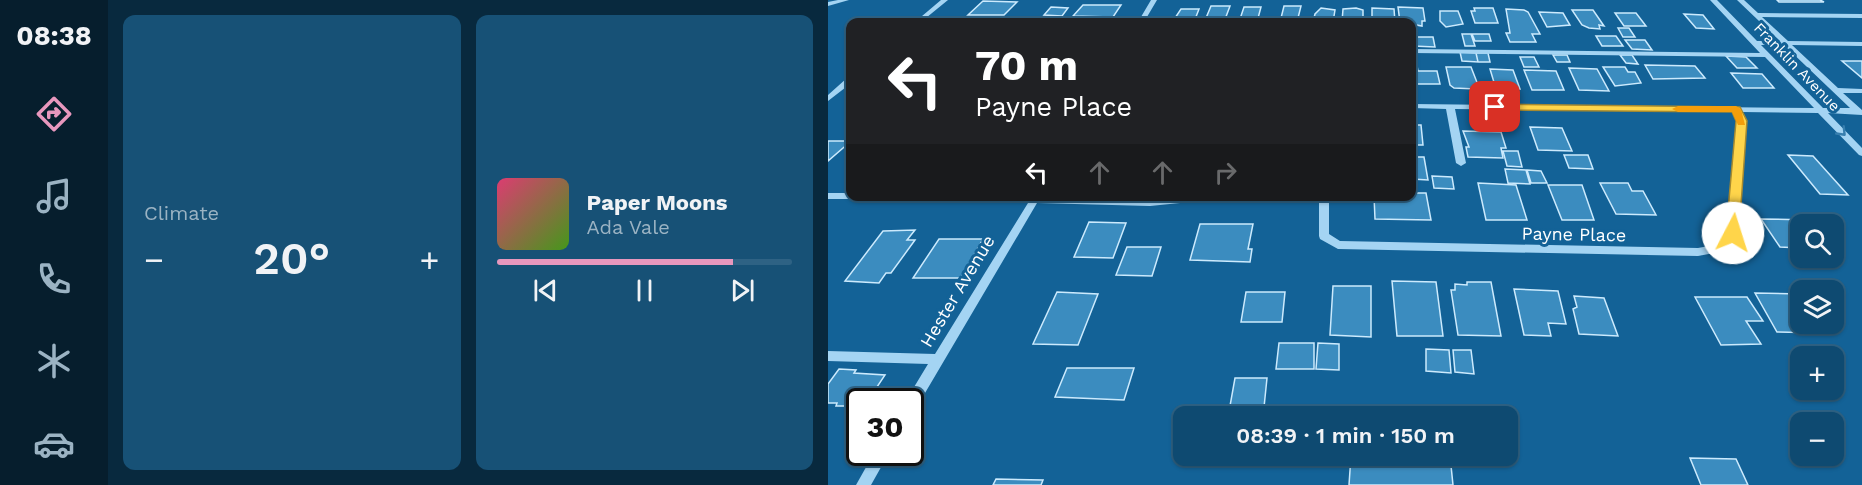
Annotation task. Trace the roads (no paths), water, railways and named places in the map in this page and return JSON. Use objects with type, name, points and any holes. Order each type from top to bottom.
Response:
[{"type":"street","points":[[828,4],[846,0]]},
{"type":"street","points":[[923,18],[945,0]]},
{"type":"street","points":[[1143,18],[1154,0]]},
{"type":"street","name":"Franklin Avenue","points":[[1713,0],[1862,153]]},
{"type":"street","name":"Franklin Avenue","points":[[1740,0],[1860,113]]},
{"type":"street","points":[[1756,15],[1862,16]]},
{"type":"street","points":[[1755,43],[1862,44]]},
{"type":"street","points":[[1416,51],[1767,55]]},
{"type":"street","points":[[828,99],[846,83]]},
{"type":"street","points":[[1835,90],[1862,91]]},
{"type":"street","points":[[1416,106],[1736,109],[1860,113]]},
{"type":"street","points":[[1450,106],[1461,164]]},
{"type":"street","name":"Payne Place","points":[[1324,201],[1324,236],[1338,245],[1698,252],[1719,249],[1725,246],[1733,233],[1742,121],[1736,109]]},
{"type":"street","points":[[828,196],[846,196]]},
{"type":"street","name":"Hester Avenue","points":[[921,388],[1034,201]]},
{"type":"street","points":[[1104,201],[1150,203],[1170,201]]},
{"type":"street","points":[[828,356],[939,359]]},
{"type":"street","points":[[863,485],[874,466]]}]
